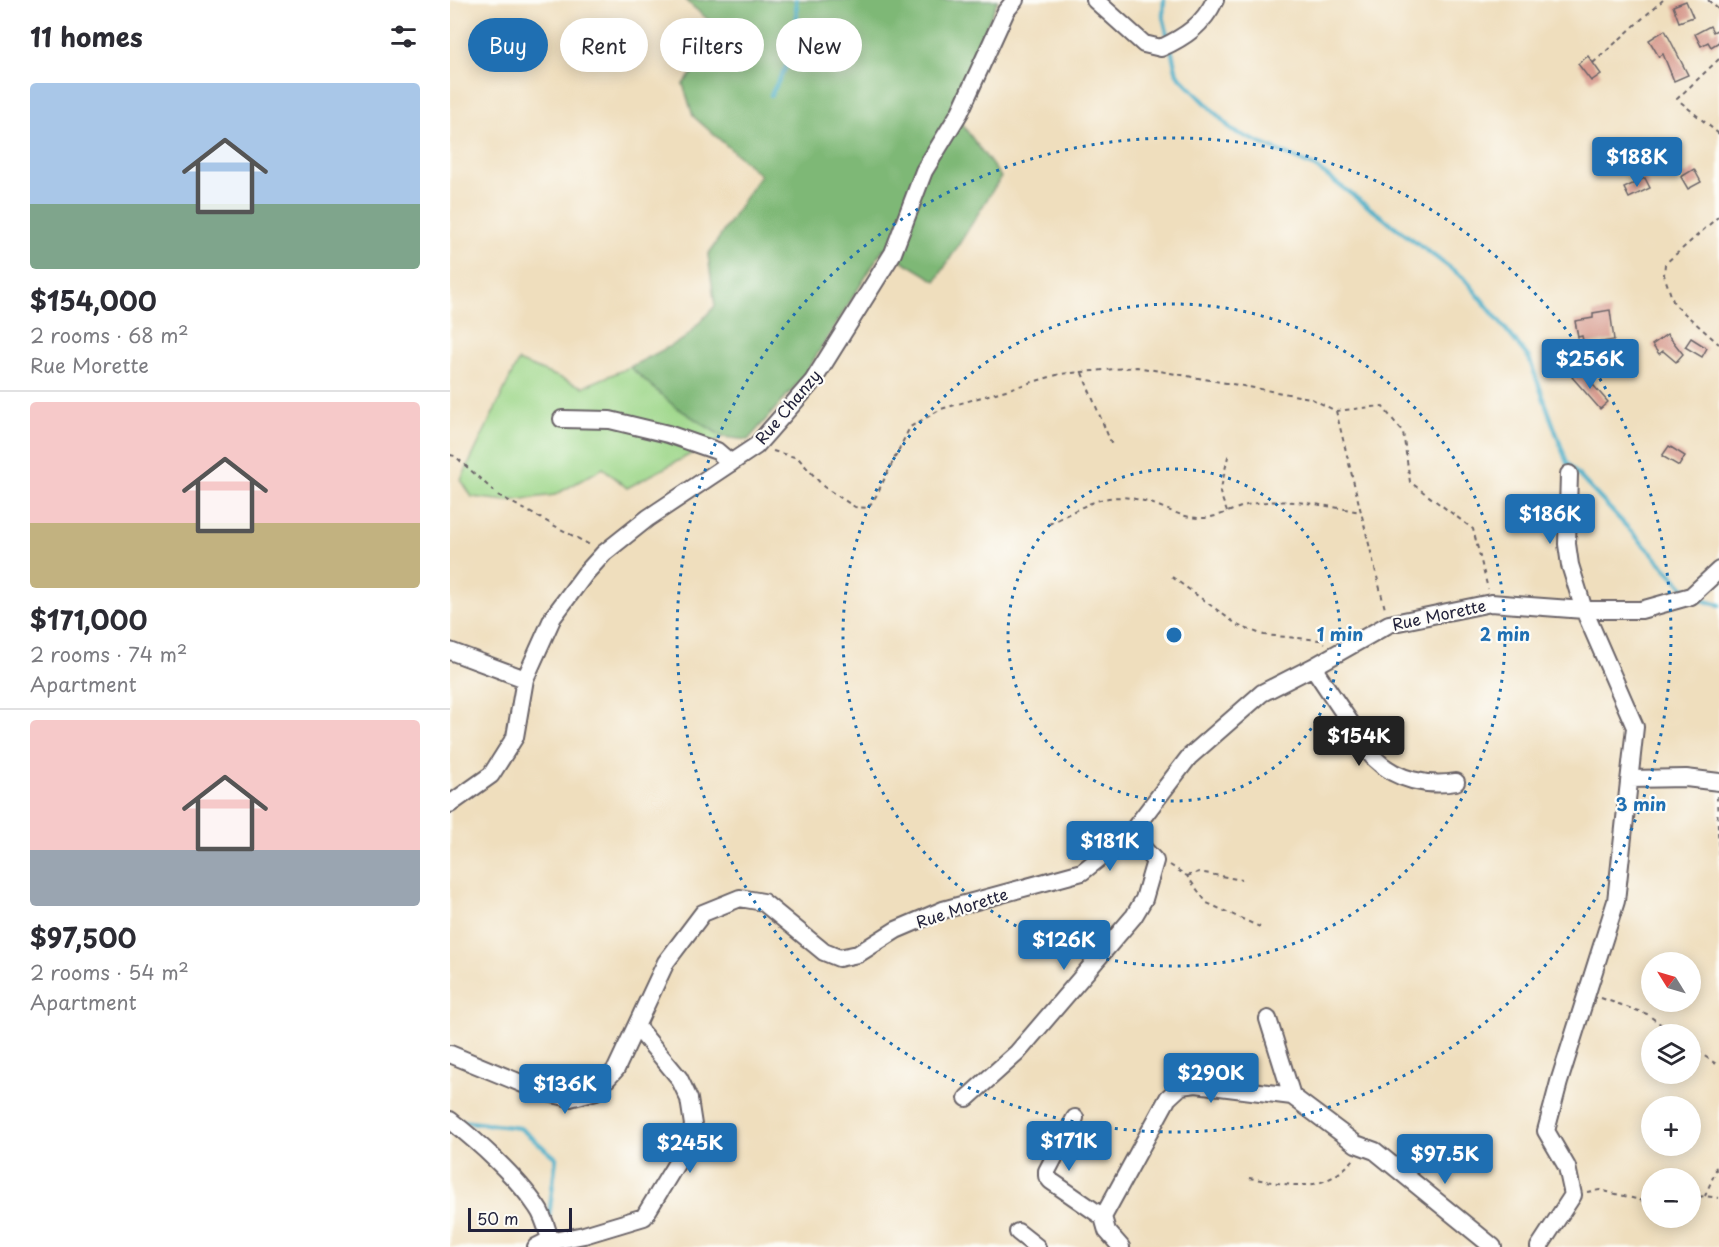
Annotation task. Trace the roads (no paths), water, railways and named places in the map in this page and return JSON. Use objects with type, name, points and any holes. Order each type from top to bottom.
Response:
[{"type":"street","name":"Rue Chanzy","points":[[450,804],[491,775],[515,737],[525,680],[554,617],[585,574],[604,553],[648,518],[756,446],[813,381],[893,253],[924,171],[960,112],[1006,10],[1015,0]]},
{"type":"street","points":[[1095,0],[1144,44],[1161,48],[1184,38],[1202,21],[1215,0]]},
{"type":"street","points":[[562,419],[610,420],[668,434],[717,451],[731,463]]},
{"type":"street","points":[[1539,1247],[1573,1195],[1567,1167],[1546,1131],[1616,901],[1635,727],[1584,610],[1570,565],[1567,544],[1569,474]]},
{"type":"street","name":"Rue Morette","points":[[450,1054],[540,1091],[570,1098],[596,1091],[616,1069],[666,962],[703,913],[740,898],[763,902],[824,952],[838,958],[858,954],[896,930],[944,910],[1082,872],[1130,834],[1189,757],[1262,693],[1389,624],[1491,603],[1584,610],[1641,610],[1691,596],[1719,570]]},
{"type":"street","points":[[450,651],[525,680]]},
{"type":"street","points":[[1313,667],[1376,761],[1420,783],[1456,782]]},
{"type":"street","points":[[1630,779],[1686,778],[1718,782]]},
{"type":"street","points":[[966,1098],[1017,1053],[1134,916],[1144,899],[1155,861],[1130,834]]},
{"type":"street","points":[[1268,1019],[1292,1096]]},
{"type":"street","points":[[450,1120],[468,1134],[512,1178],[538,1208],[544,1244],[585,1235],[644,1216],[690,1141],[693,1125],[689,1100],[680,1078],[636,1026]]},
{"type":"street","points":[[1103,1217],[1168,1098],[1181,1086],[1197,1084],[1292,1096],[1356,1144],[1375,1150],[1493,1247]]},
{"type":"street","points":[[1076,1118],[1047,1171],[1047,1176],[1103,1217],[1107,1231],[1121,1247]]},
{"type":"street","points":[[1018,1232],[1037,1247]]},
{"type":"waterway","points":[[771,95],[798,44],[796,0]]},
{"type":"waterway","points":[[1164,0],[1163,16],[1169,41]]},
{"type":"waterway","points":[[1171,49],[1177,74],[1233,131],[1315,167],[1465,279],[1529,358],[1567,463],[1689,593]]},
{"type":"waterway","points":[[1696,598],[1719,605]]},
{"type":"waterway","points":[[461,1121],[520,1128],[556,1158],[549,1217]]}]
